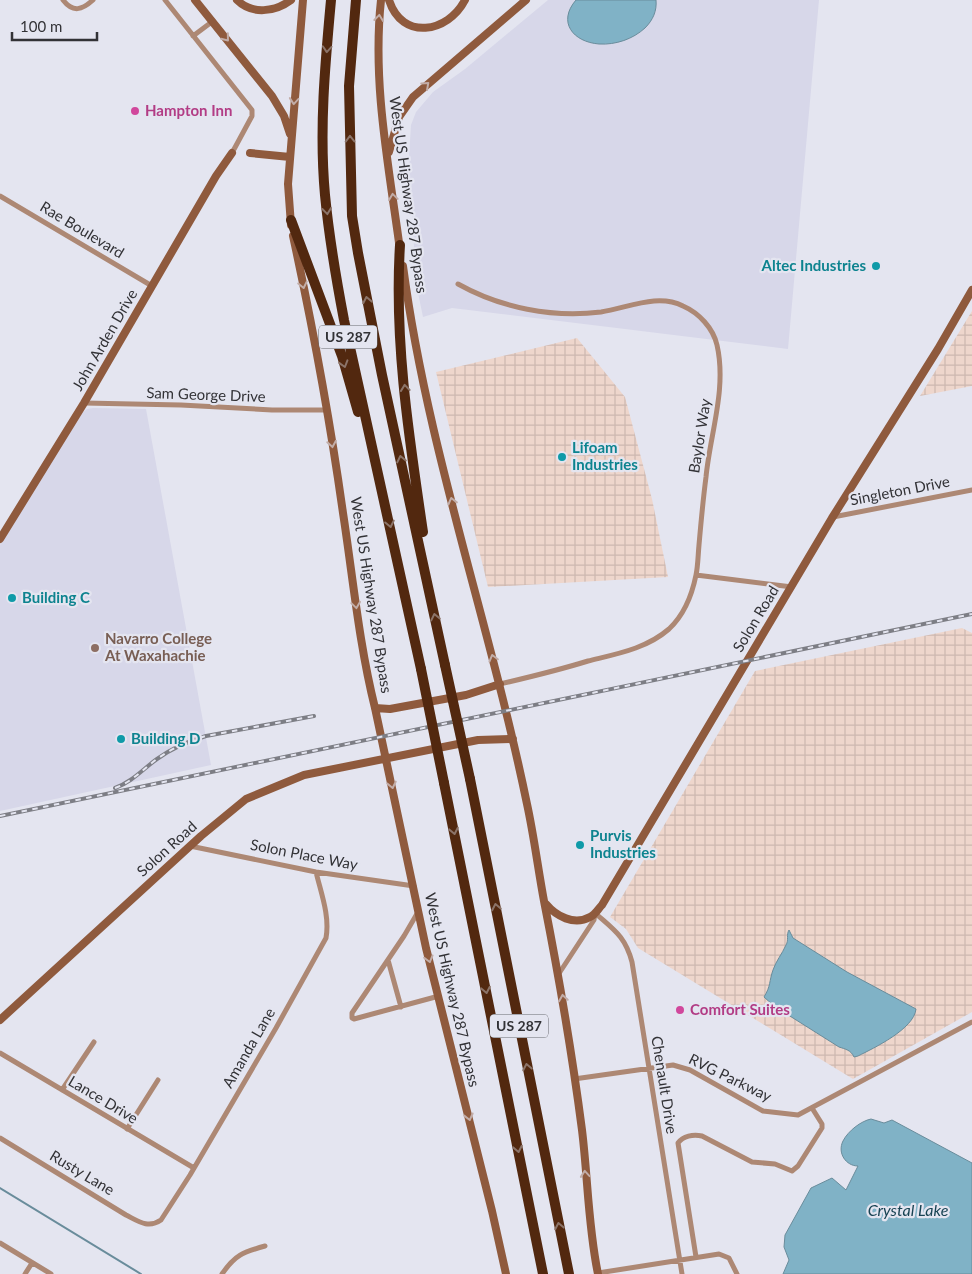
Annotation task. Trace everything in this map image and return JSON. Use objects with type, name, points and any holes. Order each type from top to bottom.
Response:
[{"type":"highway","name":"US 287","points":[[331,0],[323,103],[325,194],[333,263],[421,669],[543,1274]]},
{"type":"highway","name":"US 287","points":[[356,0],[349,86],[352,216],[358,253],[380,365],[470,779],[569,1274]]},
{"type":"highway","points":[[291,220],[342,356],[385,502]]},
{"type":"highway","points":[[400,245],[398,282],[401,348],[412,459],[424,542],[422,558]]},
{"type":"main road","points":[[195,0],[272,96],[284,116],[291,140]]},
{"type":"main road","points":[[237,0],[247,8],[266,10],[282,6],[291,0]]},
{"type":"main road","name":"West US Highway 287 Bypass","points":[[303,0],[288,184],[291,220],[327,410],[366,670],[414,886],[418,912],[492,1210],[506,1274]]},
{"type":"main road","name":"West US Highway 287 Bypass","points":[[381,0],[377,54],[378,80],[409,308],[434,429],[500,684],[528,807],[558,975],[582,1132],[590,1224],[598,1274]]},
{"type":"main road","points":[[389,0],[397,16],[402,21],[414,26],[428,28],[439,26],[449,20],[460,9],[465,0]]},
{"type":"main road","points":[[388,157],[399,117],[413,97],[526,0]]},
{"type":"main road","name":"John Arden Drive","points":[[0,539],[84,403],[219,171],[232,153]]},
{"type":"main road","points":[[250,153],[290,157]]},
{"type":"main road","name":"Solon Road","points":[[595,914],[623,871],[832,518],[933,357],[972,290]]},
{"type":"main road","points":[[375,708],[390,709],[457,697],[500,684]]},
{"type":"main road","name":"Solon Road","points":[[0,1020],[238,804],[304,775],[478,740],[513,739]]},
{"type":"main road","points":[[545,903],[552,911],[566,919],[587,919],[595,914]]},
{"type":"street","points":[[63,0],[68,6],[77,9],[86,6],[93,0]]},
{"type":"street","points":[[165,0],[252,110],[252,116],[232,153]]},
{"type":"street","points":[[193,36],[213,21]]},
{"type":"street","name":"Rae Boulevard","points":[[0,196],[152,286]]},
{"type":"street","name":"Baylor Way","points":[[458,284],[472,292],[509,305],[552,313],[601,312],[651,301],[683,306],[700,317],[707,325],[717,344],[719,358],[720,392],[710,445],[696,575],[690,597],[682,613],[669,628],[654,640],[636,648],[500,684]]},
{"type":"street","name":"Sam George Drive","points":[[84,403],[181,405],[272,410],[327,410]]},
{"type":"street","name":"Singleton Drive","points":[[832,518],[972,490]]},
{"type":"street","points":[[696,575],[792,587]]},
{"type":"street","name":"Solon Place Way","points":[[190,846],[316,872],[414,886]]},
{"type":"street","name":"Amanda Lane","points":[[153,1224],[166,1214],[194,1168],[326,938],[328,928],[316,872]]},
{"type":"street","points":[[418,912],[352,1013],[352,1018],[354,1020],[439,996]]},
{"type":"street","points":[[558,975],[594,920],[595,914]]},
{"type":"street","name":"Chenault Drive","points":[[595,914],[621,935],[632,962],[682,1274]]},
{"type":"street","points":[[388,960],[401,1007]]},
{"type":"street","name":"RVG Parkway","points":[[574,1079],[673,1065],[690,1070],[763,1111],[798,1115],[972,1022]]},
{"type":"street","points":[[62,1090],[94,1042]]},
{"type":"street","name":"Lance Drive","points":[[0,1053],[194,1168]]},
{"type":"street","points":[[127,1129],[158,1080]]},
{"type":"street","points":[[696,1257],[678,1143],[680,1140],[694,1135],[702,1136],[752,1162],[775,1164],[792,1171],[798,1166],[822,1128],[822,1124],[812,1108]]},
{"type":"street","name":"Rusty Lane","points":[[0,1138],[126,1215],[146,1224],[153,1224]]},
{"type":"street","points":[[0,1243],[51,1274]]},
{"type":"street","points":[[222,1274],[242,1252],[264,1246]]},
{"type":"street","points":[[598,1274],[719,1254],[729,1258],[738,1274]]},
{"type":"street","points":[[25,1274],[32,1263]]},
{"type":"shaded area","points":[[548,0],[819,0],[788,349],[452,308],[423,317],[416,283],[409,157],[411,125],[416,112],[433,92],[465,69]]},
{"type":"shaded area","points":[[972,311],[972,386],[920,396]]},
{"type":"shaded area","points":[[577,338],[625,397],[652,499],[668,577],[488,587],[436,372]]},
{"type":"shaded area","name":"Navarro College At Waxahachie","points":[[87,409],[146,409],[211,765],[0,811],[0,545],[78,416]]},
{"type":"shaded area","points":[[962,628],[972,633],[972,1012],[853,1079],[638,948],[626,929],[610,917],[755,671]]},
{"type":"water","points":[[576,0],[656,0],[656,4],[652,19],[640,32],[618,42],[599,44],[582,39],[571,30],[568,16],[570,8]]},
{"type":"water","points":[[789,930],[793,938],[847,972],[916,1009],[914,1016],[901,1031],[883,1043],[854,1057],[850,1051],[839,1047],[774,1006],[764,997],[769,987],[774,967],[787,943]]},
{"type":"water","name":"Crystal Lake","points":[[871,1119],[884,1123],[892,1120],[972,1163],[972,1274],[783,1274],[789,1260],[784,1247],[785,1235],[811,1188],[832,1178],[846,1190],[858,1166],[846,1161],[842,1154],[841,1146],[855,1127]]},
{"type":"waterway","points":[[0,1188],[141,1274]]},
{"type":"railway","points":[[0,816],[972,614]]},
{"type":"railway","points":[[115,788],[132,779],[163,755],[193,740],[314,716]]},
{"type":"place","name":"Hampton Inn","points":[[135,111]]},
{"type":"place","name":"Altec Industries","points":[[876,266]]},
{"type":"place","name":"Lifoam Industries","points":[[562,457]]},
{"type":"place","name":"Building C","points":[[12,598]]},
{"type":"place","name":"Navarro College At Waxahachie","points":[[95,648]]},
{"type":"place","name":"Building D","points":[[121,739]]},
{"type":"place","name":"Purvis Industries","points":[[580,845]]},
{"type":"place","name":"Comfort Suites","points":[[680,1010]]}]
